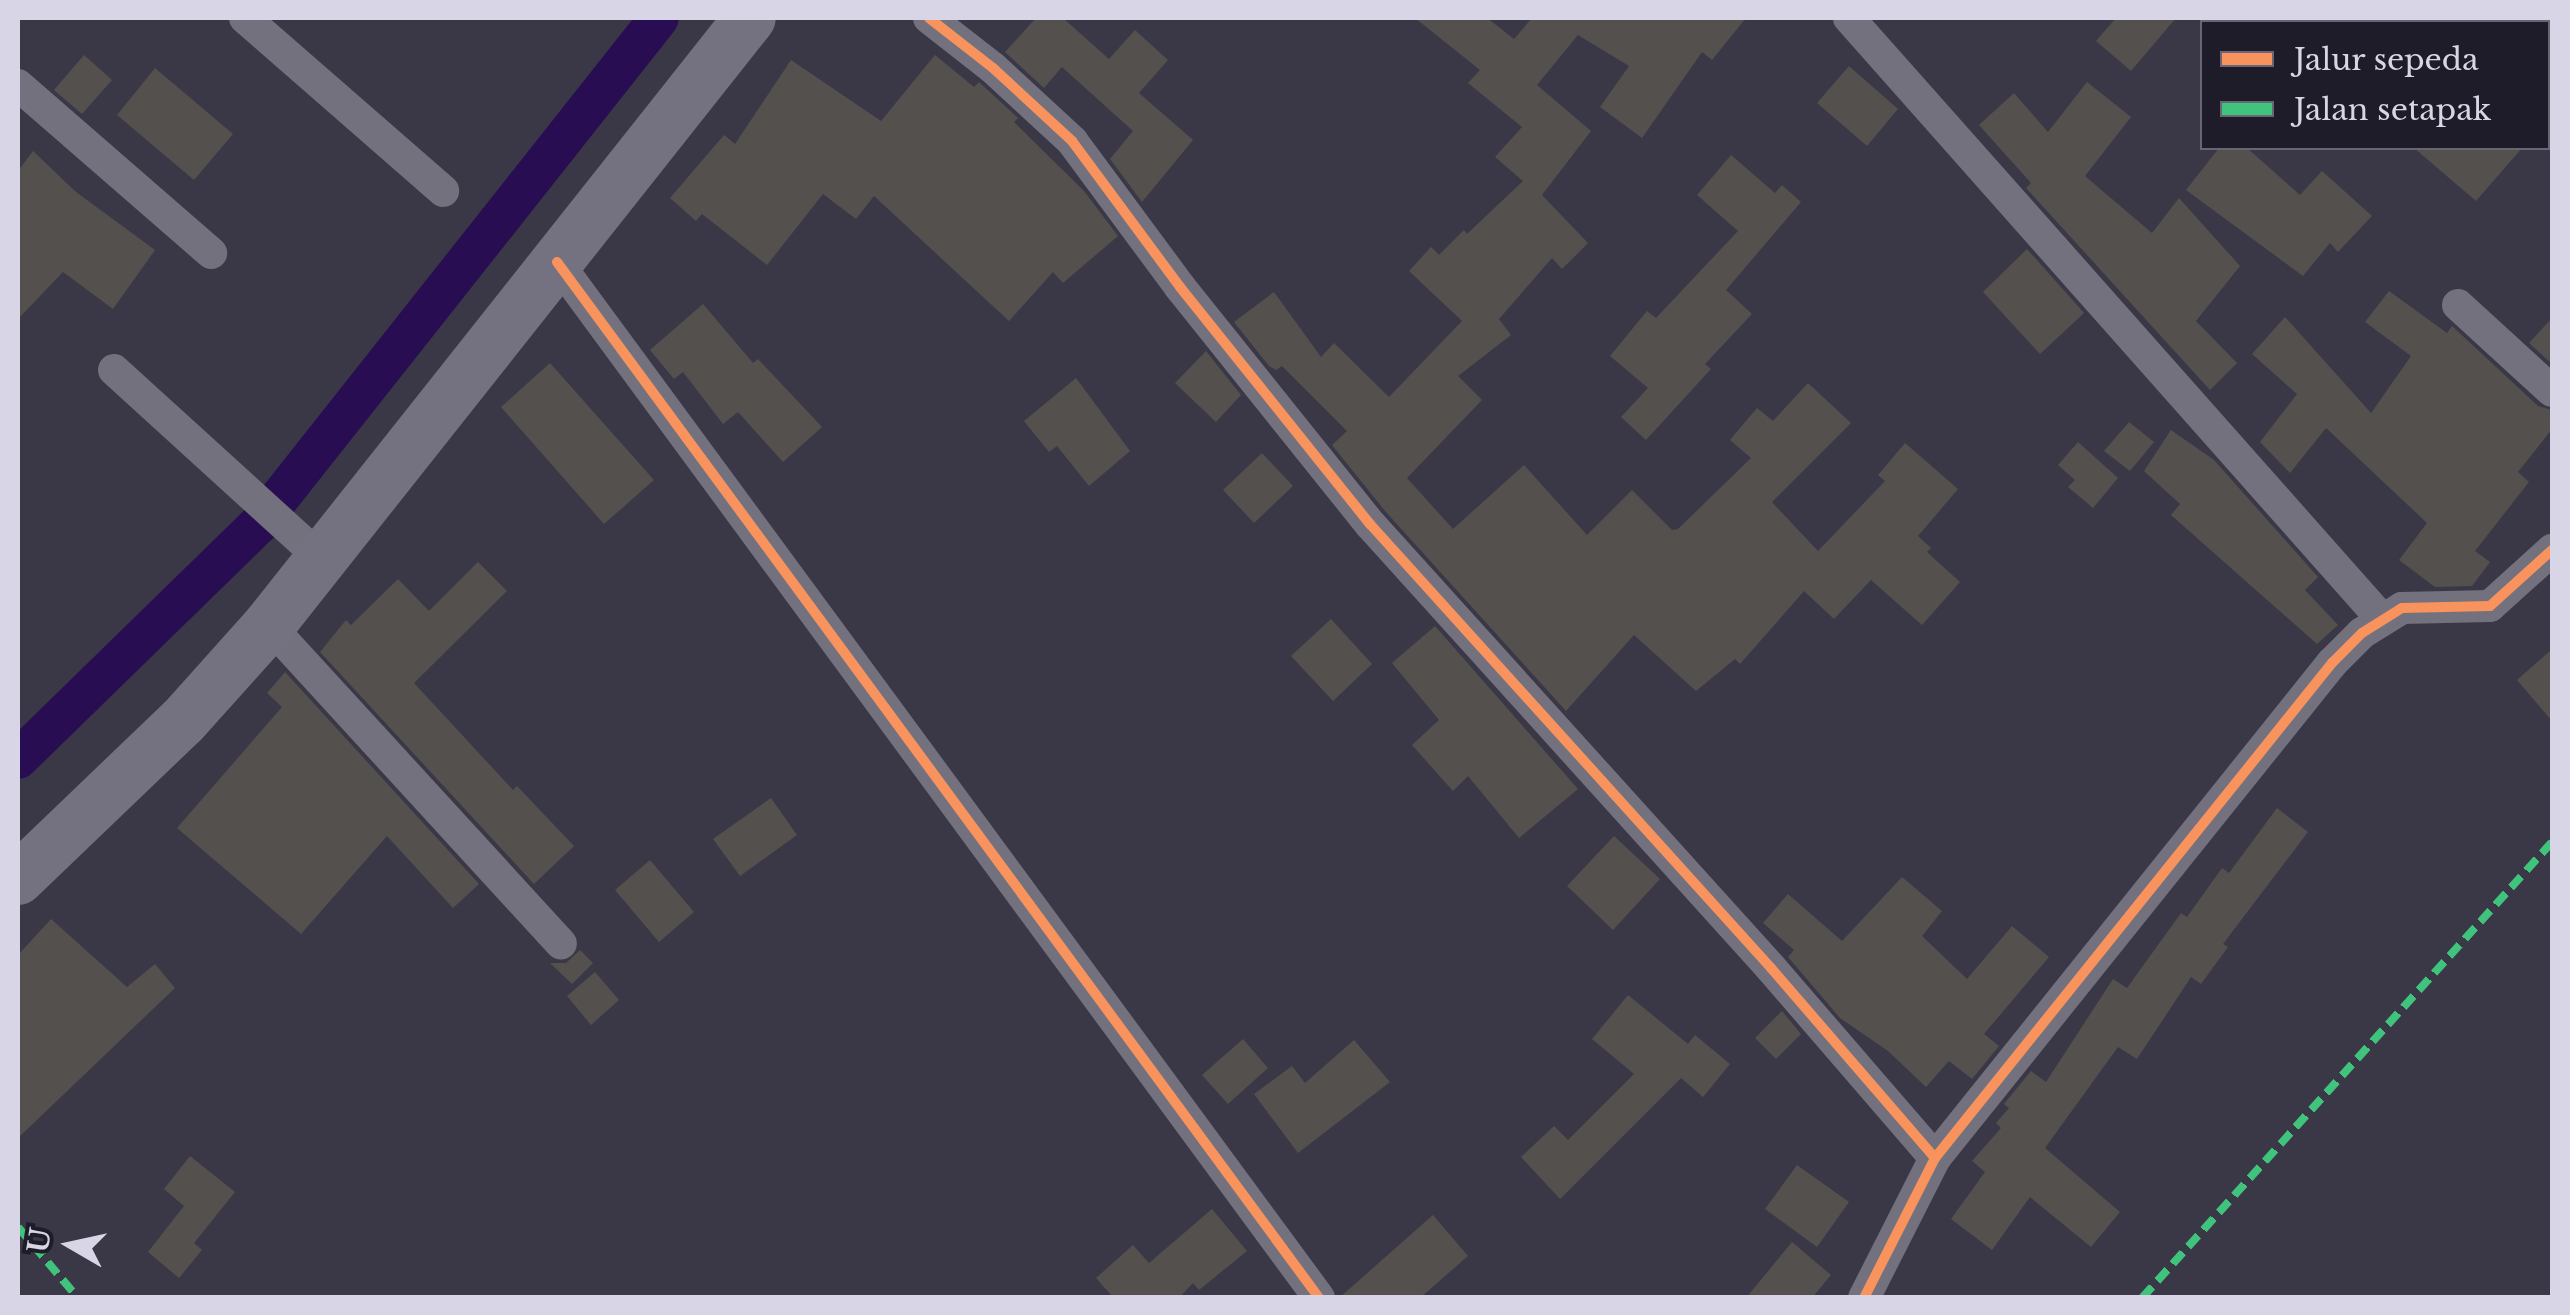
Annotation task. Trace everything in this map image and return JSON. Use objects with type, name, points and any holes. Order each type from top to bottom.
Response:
[{"type":"main road","points":[[18,879],[183,721],[269,626],[311,549],[556,262],[750,18]]},
{"type":"street","points":[[246,18],[443,191]]},
{"type":"street","points":[[930,18],[993,68],[1072,141],[1180,287],[1370,524],[1771,968],[1935,1158]]},
{"type":"street","points":[[1849,18],[2381,618]]},
{"type":"street","points":[[18,85],[212,253]]},
{"type":"street","points":[[556,262],[1319,1298]]},
{"type":"street","points":[[2458,306],[2552,391]]},
{"type":"street","points":[[114,370],[311,549]]},
{"type":"street","points":[[1864,1298],[1935,1158],[2332,664],[2381,618],[2402,608],[2490,606],[2552,550]]},
{"type":"street","points":[[269,626],[561,944]]},
{"type":"building","points":[[1036,18],[1063,18],[1109,59],[1135,30],[1168,60],[1139,93],[1193,140],[1142,202],[1110,159],[1133,131],[1062,67],[1044,88],[1005,52]]},
{"type":"building","points":[[1415,18],[1487,18],[1514,39],[1532,18],[1746,18],[1712,60],[1702,52],[1642,138],[1600,107],[1629,66],[1578,35],[1537,85],[1591,131],[1542,195],[1588,243],[1562,269],[1552,258],[1499,319],[1511,335],[1458,376],[1482,400],[1407,478],[1453,529],[1524,465],[1587,535],[1632,490],[1672,530],[1678,529],[1751,458],[1730,440],[1757,408],[1773,421],[1808,383],[1851,423],[1772,502],[1818,551],[1885,481],[1878,475],[1905,443],[1958,489],[1918,536],[1931,548],[1927,552],[1960,582],[1922,625],[1871,580],[1834,619],[1804,591],[1740,664],[1735,659],[1696,691],[1634,635],[1566,711],[1385,511],[1332,445],[1347,431],[1282,366],[1276,370],[1269,366],[1234,322],[1274,292],[1321,357],[1334,343],[1389,397],[1462,321],[1409,271],[1431,247],[1439,255],[1464,230],[1467,234],[1523,181],[1495,157],[1522,127],[1468,83],[1480,70]]},
{"type":"building","points":[[2116,18],[2176,18],[2131,71],[2096,41]]},
{"type":"building","points":[[84,55],[112,80],[82,114],[54,90]]},
{"type":"building","points":[[935,55],[974,87],[979,82],[1018,118],[1014,122],[1084,191],[1118,236],[1063,283],[1053,272],[1009,321],[874,196],[856,219],[823,194],[767,265],[702,214],[696,221],[670,198],[724,135],[735,144],[791,60],[881,121]]},
{"type":"building","points":[[1849,66],[1898,109],[1867,146],[1817,103]]},
{"type":"building","points":[[155,68],[233,134],[194,180],[117,115]]},
{"type":"building","points":[[2087,82],[2131,117],[2085,176],[2152,233],[2179,198],[2240,266],[2196,321],[2237,363],[2210,390],[2026,188],[2031,183],[1979,125],[2014,93],[2048,132]]},
{"type":"building","points":[[2217,150],[2249,150],[2300,195],[2322,171],[2372,216],[2338,252],[2330,243],[2303,276],[2186,190]]},
{"type":"building","points":[[2416,150],[2520,150],[2476,201]]},
{"type":"building","points":[[33,151],[76,192],[155,250],[113,309],[63,272],[18,319],[18,171]]},
{"type":"building","points":[[1731,155],[1775,193],[1782,185],[1801,202],[1726,290],[1752,314],[1705,364],[1711,369],[1646,440],[1621,417],[1648,388],[1610,356],[1647,311],[1656,318],[1738,231],[1697,195]]},
{"type":"building","points":[[2027,249],[2084,313],[2040,354],[1983,292]]},
{"type":"building","points":[[2389,291],[2447,333],[2452,326],[2538,406],[2552,410],[2552,429],[2518,472],[2529,482],[2475,551],[2490,562],[2472,586],[2435,587],[2399,560],[2427,523],[2326,428],[2290,473],[2260,442],[2297,394],[2252,354],[2285,317],[2371,413],[2411,356],[2365,322]]},
{"type":"building","points":[[703,304],[753,363],[758,359],[822,427],[783,462],[738,412],[723,424],[683,372],[674,379],[650,350]]},
{"type":"building","points":[[2552,318],[2552,364],[2529,343]]},
{"type":"building","points":[[1206,351],[1241,395],[1216,422],[1175,383]]},
{"type":"building","points":[[550,363],[654,480],[604,524],[501,407]]},
{"type":"building","points":[[1076,378],[1130,451],[1089,486],[1057,446],[1049,452],[1024,421]]},
{"type":"building","points":[[2129,422],[2154,442],[2130,471],[2104,451]]},
{"type":"building","points":[[2171,430],[2214,460],[2318,577],[2305,590],[2338,625],[2317,644],[2171,515],[2180,504],[2144,471]]},
{"type":"building","points":[[2078,442],[2118,478],[2093,508],[2068,487],[2075,480],[2058,465]]},
{"type":"building","points":[[1262,453],[1293,486],[1254,523],[1223,490]]},
{"type":"building","points":[[478,562],[507,591],[414,683],[513,790],[517,786],[574,846],[534,884],[320,652],[346,620],[351,625],[398,579],[429,611]]},
{"type":"building","points":[[1331,619],[1372,664],[1333,701],[1291,656]]},
{"type":"building","points":[[1435,626],[1578,789],[1519,838],[1468,776],[1453,791],[1412,745],[1439,720],[1392,663]]},
{"type":"building","points":[[2552,649],[2552,721],[2517,680]]},
{"type":"building","points":[[285,672],[479,884],[453,908],[387,836],[301,934],[177,828],[282,707],[267,693]]},
{"type":"building","points":[[771,798],[797,835],[740,876],[713,839]]},
{"type":"building","points":[[2277,808],[2308,832],[2223,944],[2228,947],[2201,984],[2191,977],[2137,1059],[2118,1047],[2045,1148],[2120,1212],[2091,1247],[2030,1197],[1992,1250],[1951,1219],[1985,1172],[1972,1161],[2001,1128],[1996,1123],[2009,1108],[2004,1104],[2031,1071],[2046,1082],[2113,979],[2127,988],[2181,913],[2187,917],[2222,868],[2229,873]]},
{"type":"building","points":[[1614,836],[1660,879],[1613,930],[1567,886]]},
{"type":"building","points":[[650,860],[694,912],[659,942],[615,890]]},
{"type":"building","points":[[1902,877],[1942,911],[1922,936],[1967,979],[2012,926],[2049,957],[1984,1034],[1999,1046],[1972,1079],[1949,1061],[1926,1087],[1888,1051],[1840,1018],[1788,957],[1794,950],[1763,923],[1788,894],[1842,941]]},
{"type":"building","points":[[51,919],[127,987],[155,964],[175,988],[18,1138],[18,955]]},
{"type":"building","points":[[580,950],[593,963],[572,984],[550,963],[566,963]]},
{"type":"building","points":[[595,972],[619,1000],[591,1025],[567,996]]},
{"type":"building","points":[[1628,995],[1688,1044],[1695,1035],[1730,1064],[1703,1097],[1681,1078],[1560,1199],[1521,1157],[1554,1126],[1568,1140],[1634,1074],[1592,1039]]},
{"type":"building","points":[[1782,1011],[1801,1034],[1776,1059],[1755,1038]]},
{"type":"building","points":[[1243,1039],[1268,1068],[1228,1104],[1202,1075]]},
{"type":"building","points":[[1354,1040],[1390,1082],[1298,1153],[1254,1094],[1292,1066],[1305,1083]]},
{"type":"building","points":[[190,1156],[235,1192],[194,1243],[202,1250],[179,1278],[148,1252],[184,1206],[164,1189]]},
{"type":"building","points":[[1797,1165],[1849,1202],[1817,1247],[1765,1209]]},
{"type":"building","points":[[1212,1209],[1247,1251],[1199,1290],[1193,1283],[1179,1298],[1108,1298],[1111,1295],[1096,1278],[1133,1245],[1149,1263]]},
{"type":"building","points":[[1433,1215],[1468,1256],[1420,1298],[1339,1298]]},
{"type":"building","points":[[1792,1242],[1831,1275],[1812,1298],[1746,1298]]},
{"type":"waterway","points":[[18,759],[258,525],[659,18]]},
{"type":"marked path","points":[[2142,1298],[2552,842]]},
{"type":"marked path","points":[[18,1227],[78,1298]]},
{"type":"cycle path","points":[[929,18],[993,68],[1072,141],[1180,287],[1370,524],[1771,968],[1935,1158]]},
{"type":"cycle path","points":[[557,262],[1319,1298]]},
{"type":"cycle path","points":[[1864,1298],[1935,1158],[2332,663],[2362,633],[2402,608],[2490,606],[2552,550]]}]
